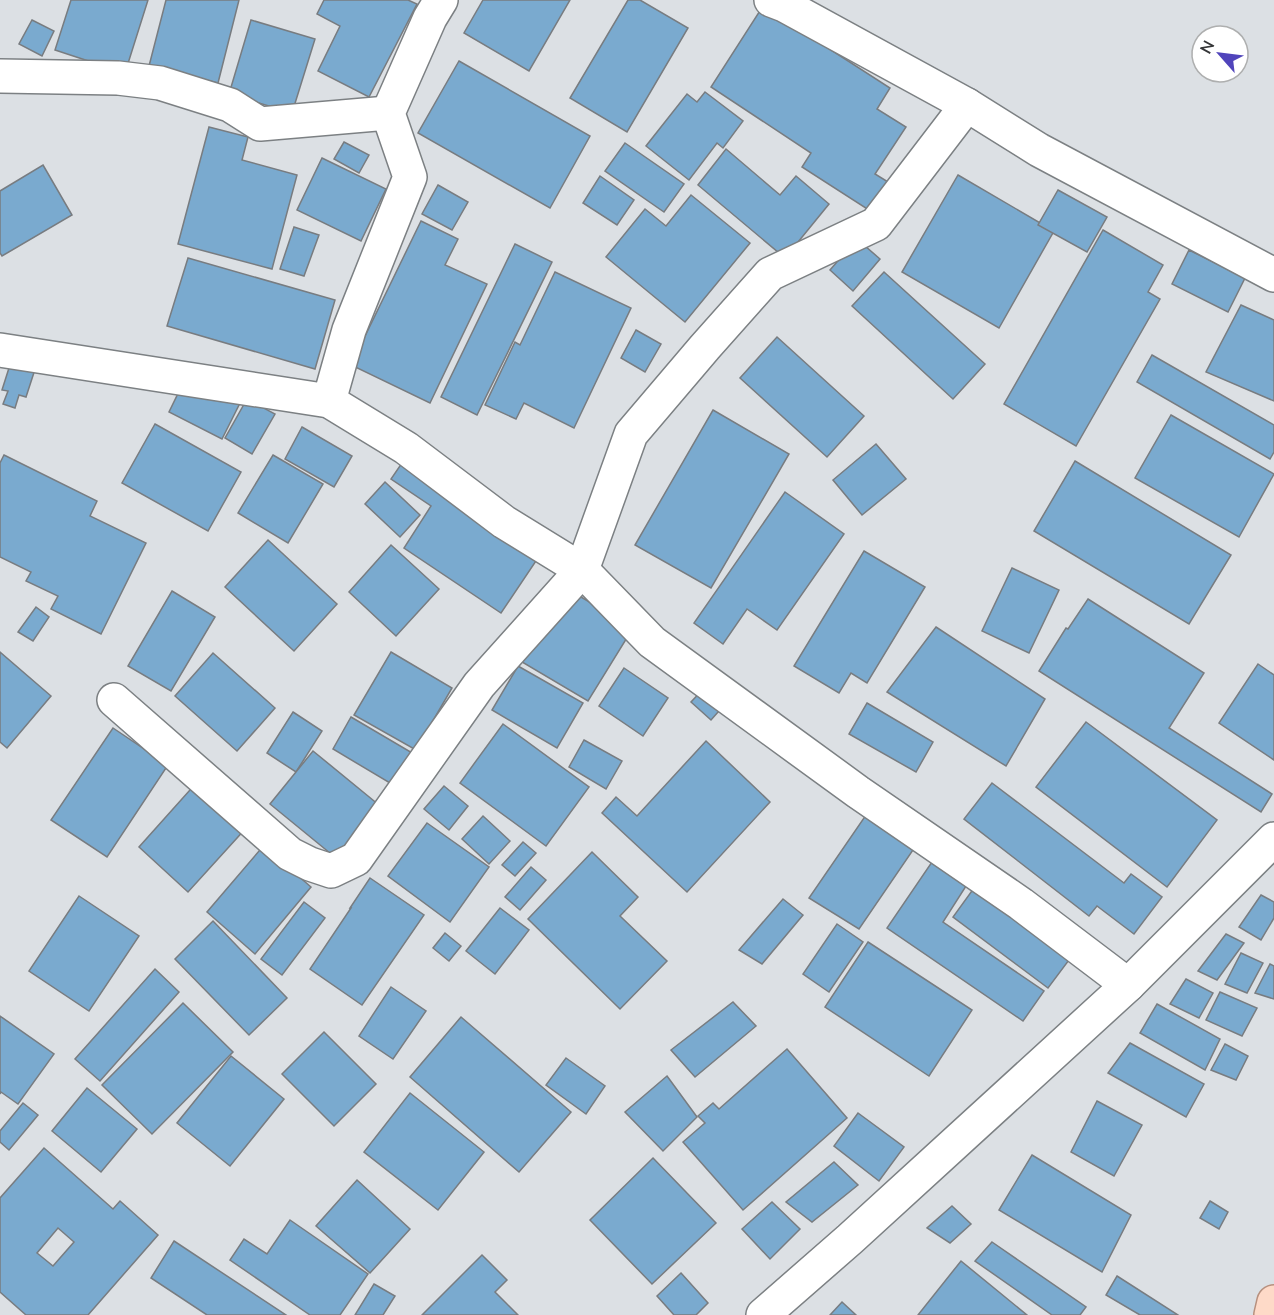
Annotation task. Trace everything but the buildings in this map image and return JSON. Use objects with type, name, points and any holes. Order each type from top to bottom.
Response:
[{"type":"main road","points":[[1271,1315],[1274,1302]]},
{"type":"street","points":[[329,401],[349,330],[410,177],[388,112],[430,18],[441,0]]},
{"type":"street","points":[[771,0],[968,105],[1039,150],[1274,275]]},
{"type":"street","points":[[0,75],[118,78],[160,83],[230,105],[260,124],[388,112]]},
{"type":"street","points":[[114,700],[290,854],[331,871],[356,859],[478,685],[582,570],[631,434],[705,346],[770,274],[876,224],[968,105]]},
{"type":"street","points":[[0,350],[329,401],[406,448],[504,522],[582,570],[652,642],[858,792],[1022,904],[1128,985]]},
{"type":"street","points":[[764,1315],[1128,985],[1274,839]]}]
